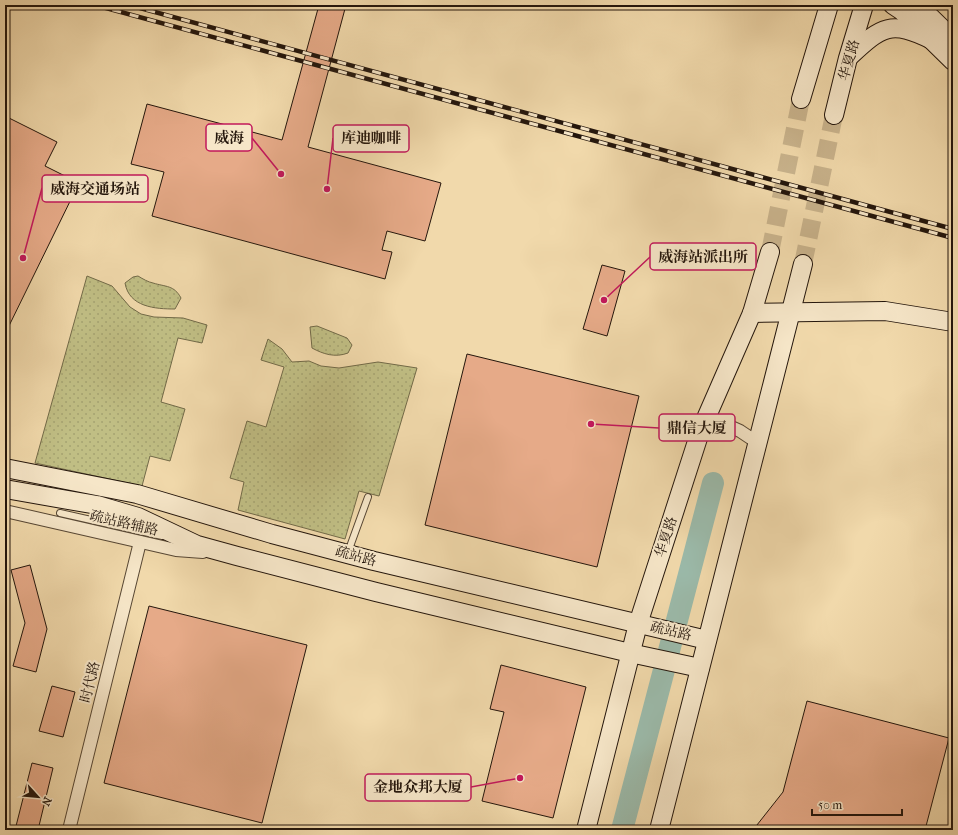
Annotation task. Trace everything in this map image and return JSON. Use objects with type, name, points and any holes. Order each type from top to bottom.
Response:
[{"type":"main road","points":[[801,98],[829,5]]},
{"type":"main road","name":"华夏路","points":[[834,115],[848,58],[864,5]]},
{"type":"main road","points":[[893,5],[902,11],[953,61]]},
{"type":"main road","points":[[918,5],[953,40]]},
{"type":"main road","points":[[848,58],[867,40],[892,28],[910,29],[932,40]]},
{"type":"main road","name":"华夏路","points":[[586,830],[643,625],[700,432],[752,313],[770,252]]},
{"type":"main road","points":[[659,830],[702,639],[758,443],[803,264]]},
{"type":"main road","points":[[752,313],[885,310],[953,322]]},
{"type":"main road","name":"疏站路","points":[[5,468],[137,494],[272,534],[702,639]]},
{"type":"main road","points":[[5,489],[61,497],[103,507],[138,517],[197,545],[376,592],[695,667]]},
{"type":"street","points":[[700,432],[722,423],[740,431],[758,443]]},
{"type":"street","name":"疏站路辅路","points":[[5,511],[176,550],[237,556]]},
{"type":"street","name":"时代路","points":[[69,830],[140,542]]},
{"type":"lane","points":[[348,553],[368,497]]},
{"type":"lane","points":[[60,512],[197,545]]},
{"type":"shaded area","points":[[87,276],[112,286],[130,307],[141,314],[154,317],[183,318],[207,325],[202,343],[178,338],[161,402],[185,409],[170,461],[150,456],[142,486],[35,463]]},
{"type":"shaded area","points":[[138,276],[149,282],[169,287],[176,291],[181,298],[175,309],[151,307],[137,302],[127,291],[125,283],[133,277]]},
{"type":"shaded area","points":[[317,326],[347,338],[352,345],[348,353],[329,355],[312,348],[310,327]]},
{"type":"shaded area","points":[[268,339],[282,349],[292,362],[309,361],[321,366],[339,368],[378,362],[417,368],[379,496],[359,491],[345,539],[238,510],[244,482],[230,478],[247,421],[266,427],[284,367],[261,360]]},
{"type":"building","points":[[319,5],[346,5],[308,147],[441,183],[425,241],[387,231],[382,250],[392,252],[385,279],[152,216],[164,172],[131,164],[147,104],[282,140]]},
{"type":"building","points":[[5,116],[57,142],[45,166],[79,183],[5,334]]},
{"type":"building","points":[[602,265],[625,271],[607,336],[583,329]]},
{"type":"building","points":[[467,354],[639,396],[597,567],[425,525]]},
{"type":"building","points":[[30,565],[47,629],[36,672],[13,666],[25,623],[11,570]]},
{"type":"building","points":[[149,606],[307,645],[262,823],[104,783]]},
{"type":"building","points":[[501,665],[586,687],[553,818],[482,801],[504,712],[490,709]]},
{"type":"building","points":[[52,686],[75,692],[63,737],[39,731]]},
{"type":"building","points":[[807,701],[949,738],[925,830],[753,830],[783,792]]},
{"type":"building","points":[[32,763],[53,768],[38,830],[15,830]]},
{"type":"waterway","points":[[622,830],[713,483]]},
{"type":"tunnel","points":[[770,252],[801,99]]},
{"type":"tunnel","points":[[803,264],[834,115]]},
{"type":"railway","points":[[95,5],[953,238]]},
{"type":"railway","points":[[129,5],[953,229]]},
{"type":"place","name":"威海","points":[[281,174]]},
{"type":"place","name":"库迪咖啡","points":[[327,189]]},
{"type":"place","name":"威海交通场站","points":[[23,258]]},
{"type":"place","name":"威海站派出所","points":[[604,300]]},
{"type":"place","name":"鼎信大厦","points":[[591,424]]},
{"type":"place","name":"金地众邦大厦","points":[[520,778]]}]
